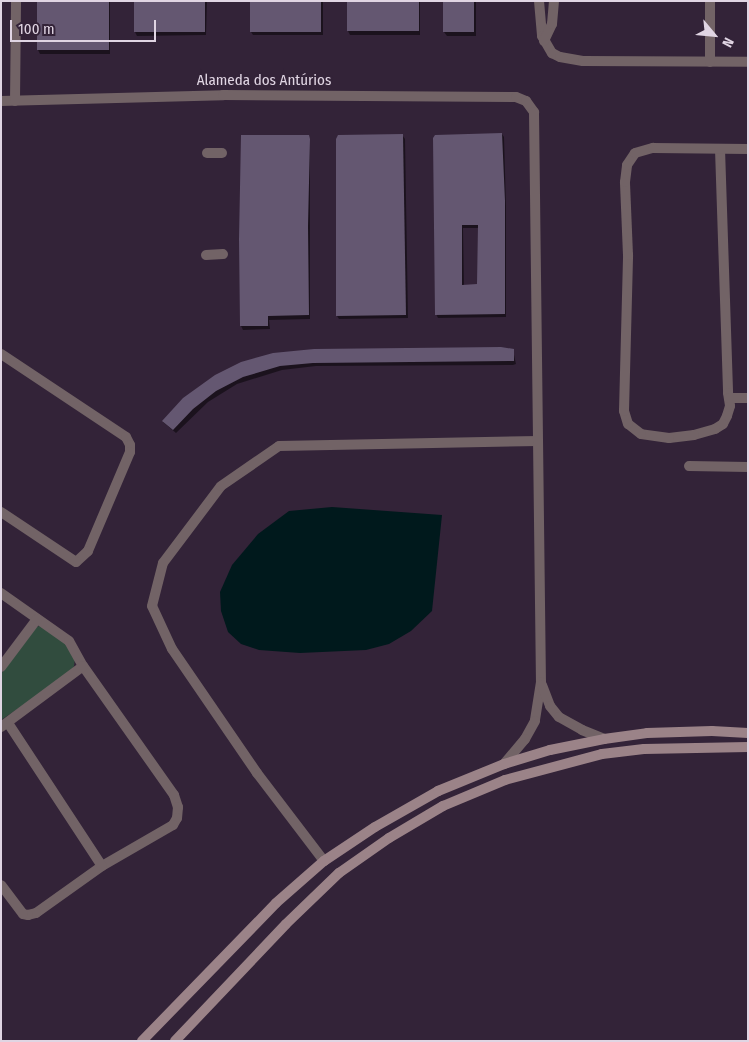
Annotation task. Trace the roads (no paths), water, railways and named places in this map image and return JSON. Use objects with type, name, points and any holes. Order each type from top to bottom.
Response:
[{"type":"main road","points":[[142,1041],[276,903],[324,861],[375,827],[438,791],[504,764],[550,750],[604,739],[647,733],[712,730],[748,733]]},
{"type":"main road","points":[[175,1041],[286,924],[340,874],[389,838],[443,806],[505,780],[602,754],[644,748],[748,747]]},
{"type":"street","points":[[15,101],[16,1]]},
{"type":"street","points":[[539,1],[539,21],[544,41],[552,53],[560,57],[576,60],[748,62]]},
{"type":"street","points":[[544,41],[552,24],[554,1]]},
{"type":"street","points":[[710,1],[710,62]]},
{"type":"street","name":"Alameda dos Antúrios","points":[[1,101],[223,96],[516,97],[526,101],[534,112],[538,441]]},
{"type":"street","points":[[720,149],[730,406],[723,424],[715,429],[694,435],[668,438],[640,434],[628,424],[624,411],[628,255],[625,182],[627,165],[635,153],[653,148],[748,149]]},
{"type":"street","points":[[206,153],[222,153]]},
{"type":"street","points":[[206,255],[223,254]]},
{"type":"street","points":[[1,354],[126,437],[129,441],[130,452],[88,551],[76,562],[1,512]]},
{"type":"street","points":[[729,398],[748,398]]},
{"type":"street","points":[[324,861],[257,773],[172,649],[152,606],[163,563],[221,486],[279,446],[538,441],[541,682],[535,721],[525,740],[504,764]]},
{"type":"street","points":[[689,466],[748,467]]},
{"type":"street","points":[[1,593],[69,641],[83,666],[174,795],[178,807],[177,818],[173,825],[102,866],[36,913],[28,916],[19,911],[1,885]]},
{"type":"street","points":[[3,660],[37,619]]},
{"type":"street","points":[[83,666],[5,725],[102,866]]},
{"type":"street","points":[[541,682],[550,706],[559,717],[582,730],[604,739]]}]
